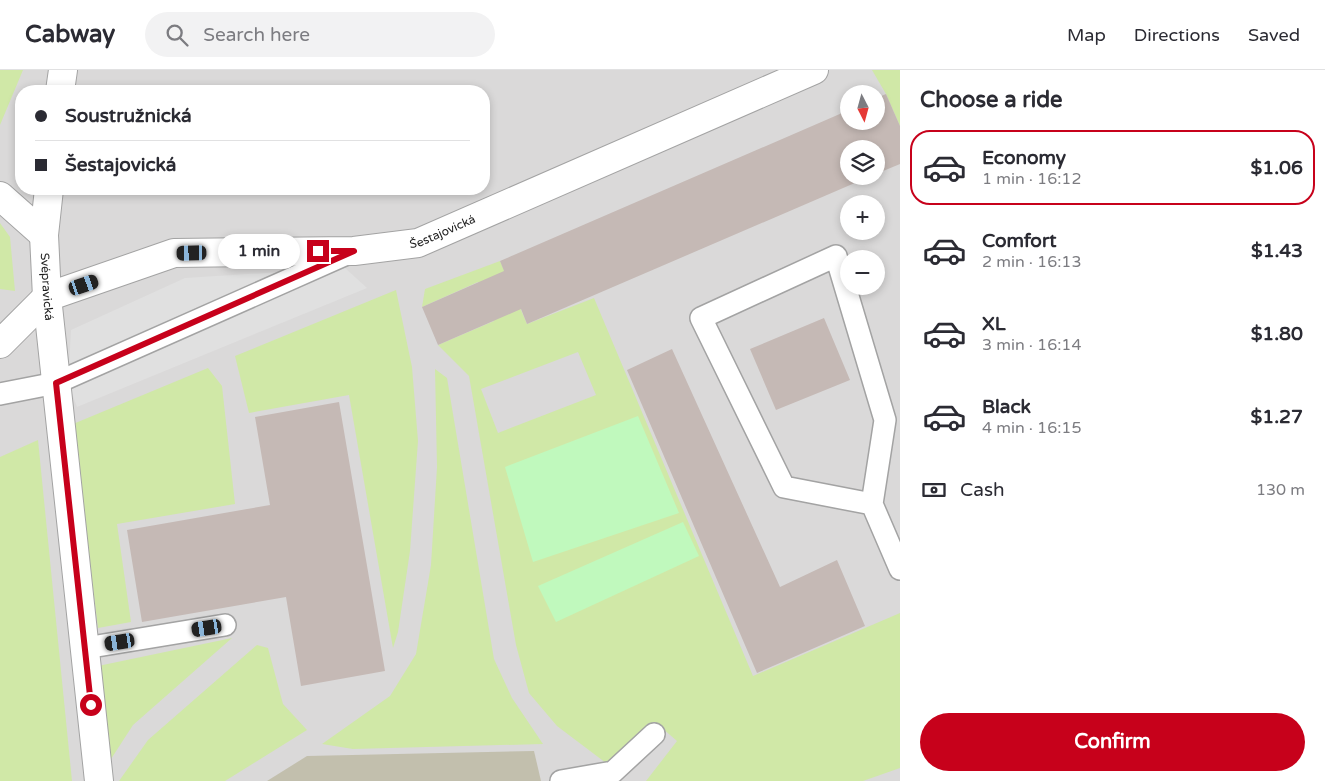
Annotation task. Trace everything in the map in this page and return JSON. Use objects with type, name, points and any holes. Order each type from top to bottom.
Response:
[{"type":"street","points":[[61,85],[63,70]]},
{"type":"street","name":"Šestajovická","points":[[47,297],[174,253],[354,251],[418,243],[814,70]]},
{"type":"street","name":"Svépravická","points":[[49,195],[44,235],[47,297],[99,781]]},
{"type":"street","points":[[0,196],[44,235]]},
{"type":"street","points":[[0,344],[47,297]]},
{"type":"lane","points":[[0,394],[56,383],[354,251]]},
{"type":"lane","points":[[872,504],[784,486],[700,318],[836,256],[885,420],[872,504],[900,569]]},
{"type":"lane","points":[[85,648],[225,625]]},
{"type":"lane","points":[[561,781],[615,776],[654,734]]},
{"type":"shaded area","points":[[0,70],[900,70],[900,781],[0,781]]},
{"type":"shaded area","points":[[345,268],[367,288],[77,407],[68,383],[71,330],[185,278]]},
{"type":"shaded area","points":[[534,751],[541,781],[267,781],[307,756]]},
{"type":"green space","points":[[0,70],[23,70],[17,85],[15,85],[0,125]]},
{"type":"green space","points":[[872,70],[900,70],[900,126],[885,92],[885,85],[881,85]]},
{"type":"green space","points":[[0,223],[10,237],[15,291],[0,289]]},
{"type":"green space","points":[[500,261],[527,324],[594,298],[753,676],[900,613],[900,768],[863,781],[646,781],[677,741],[655,722],[648,724],[606,763],[557,726],[529,693],[516,645],[469,376],[438,345],[494,321],[478,282],[422,307],[425,289]],"holes":[[[578,352],[596,395],[498,433],[481,389]]]},
{"type":"green space","points":[[396,290],[412,367],[418,441],[410,551],[398,632],[393,648],[349,395],[249,413],[235,356]]},
{"type":"green space","points":[[208,368],[222,386],[235,504],[117,524],[131,622],[98,628],[73,424]]},
{"type":"green space","points":[[435,369],[447,378],[494,659],[512,698],[543,744],[353,749],[322,744],[390,696],[416,654],[431,565],[437,467]]},
{"type":"green space","points":[[638,416],[679,513],[533,562],[505,467]]},
{"type":"green space","points":[[38,440],[72,781],[0,781],[0,457]]},
{"type":"green space","points":[[683,522],[699,556],[556,622],[538,586]]},
{"type":"green space","points":[[232,638],[133,725],[111,759],[98,666]]},
{"type":"green space","points":[[257,645],[268,648],[283,704],[307,730],[225,781],[119,781],[148,740]]},
{"type":"building","points":[[885,94],[900,126],[900,164],[885,170],[885,140],[840,140],[840,185],[850,185],[527,324],[521,309],[438,345],[422,307],[504,271],[500,261],[840,114],[840,130],[885,130]]},
{"type":"building","points":[[824,318],[850,380],[776,410],[750,349]]},
{"type":"building","points":[[672,349],[780,587],[837,560],[865,626],[757,673],[627,370]]},
{"type":"building","points":[[339,402],[385,671],[301,686],[286,597],[142,622],[127,530],[270,505],[255,417]]},
{"type":"route","points":[[91,705],[56,383],[354,251],[318,251]]}]
